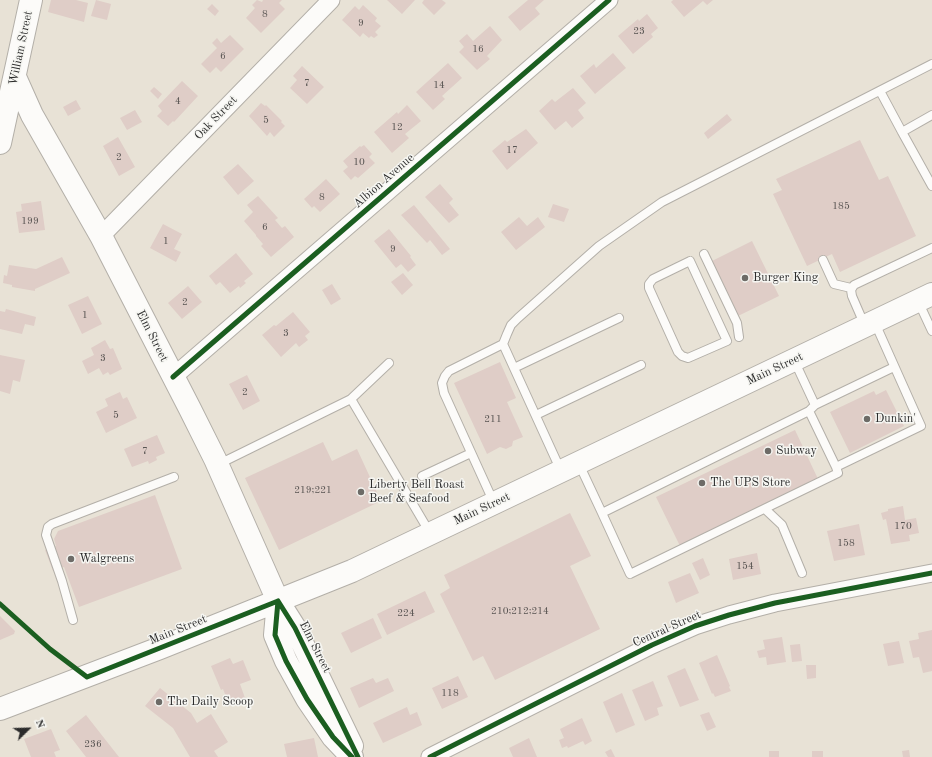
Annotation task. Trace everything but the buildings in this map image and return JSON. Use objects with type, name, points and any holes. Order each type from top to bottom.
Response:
[{"type":"main road","name":"William Street","points":[[0,143],[31,0]]},
{"type":"main road","name":"Elm Street","points":[[15,77],[32,115],[101,236],[217,464],[278,601],[295,628],[358,757]]},
{"type":"main road","name":"Main Street","points":[[0,709],[87,677],[352,571],[925,297]]},
{"type":"main road","name":"Elm Street","points":[[278,601],[275,635],[286,661],[307,699],[320,718],[337,741],[352,757]]},
{"type":"street","name":"Oak Street","points":[[101,236],[331,0]]},
{"type":"street","name":"Albion Avenue","points":[[173,377],[609,0]]},
{"type":"street","name":"Central Street","points":[[430,757],[652,645],[701,624],[775,603],[932,573]]},
{"type":"lane","points":[[809,411],[838,473],[630,574],[602,513],[536,415],[503,344],[511,325],[518,318],[599,246],[662,202],[932,64]]},
{"type":"lane","points":[[880,91],[932,186]]},
{"type":"lane","points":[[902,132],[932,115]]},
{"type":"lane","points":[[851,288],[857,283],[932,248]]},
{"type":"lane","points":[[704,254],[737,323],[739,336]]},
{"type":"lane","points":[[823,260],[834,284],[851,288]]},
{"type":"lane","points":[[690,261],[727,341],[688,358],[682,356],[678,352],[649,288],[649,284],[653,279],[690,261]]},
{"type":"lane","points":[[836,467],[921,426],[894,367],[870,324],[852,296],[851,288]]},
{"type":"lane","points":[[925,297],[932,331]]},
{"type":"lane","points":[[514,368],[618,318]]},
{"type":"lane","points":[[494,503],[442,386],[443,380],[449,371],[503,344]]},
{"type":"lane","points":[[794,360],[815,405]]},
{"type":"lane","points":[[217,464],[351,399],[389,363]]},
{"type":"lane","points":[[536,415],[641,365]]},
{"type":"lane","points":[[602,513],[809,411],[815,405],[894,367]]},
{"type":"lane","points":[[351,399],[430,534]]},
{"type":"lane","points":[[422,476],[471,453]]},
{"type":"lane","points":[[73,620],[62,581],[46,535],[48,527],[52,524],[174,477]]},
{"type":"lane","points":[[765,509],[782,525],[802,573]]},
{"type":"cycle path","points":[[173,377],[609,0]]},
{"type":"cycle path","points":[[430,757],[652,645],[695,626],[775,603],[932,573]]},
{"type":"cycle path","points":[[278,601],[275,635],[286,661],[307,699],[333,737],[352,757]]},
{"type":"cycle path","points":[[278,601],[295,628],[358,757]]},
{"type":"cycle path","points":[[0,604],[50,649],[87,677],[278,601]]},
{"type":"place","name":"Burger King","points":[[745,278]]},
{"type":"place","name":"Dunkin'","points":[[867,419]]},
{"type":"place","name":"Subway","points":[[768,451]]},
{"type":"place","name":"The UPS Store","points":[[702,483]]},
{"type":"place","name":"Liberty Bell Roast Beef & Seafood","points":[[361,492]]},
{"type":"place","name":"Walgreens","points":[[71,559]]},
{"type":"place","name":"The Daily Scoop","points":[[159,702]]}]
